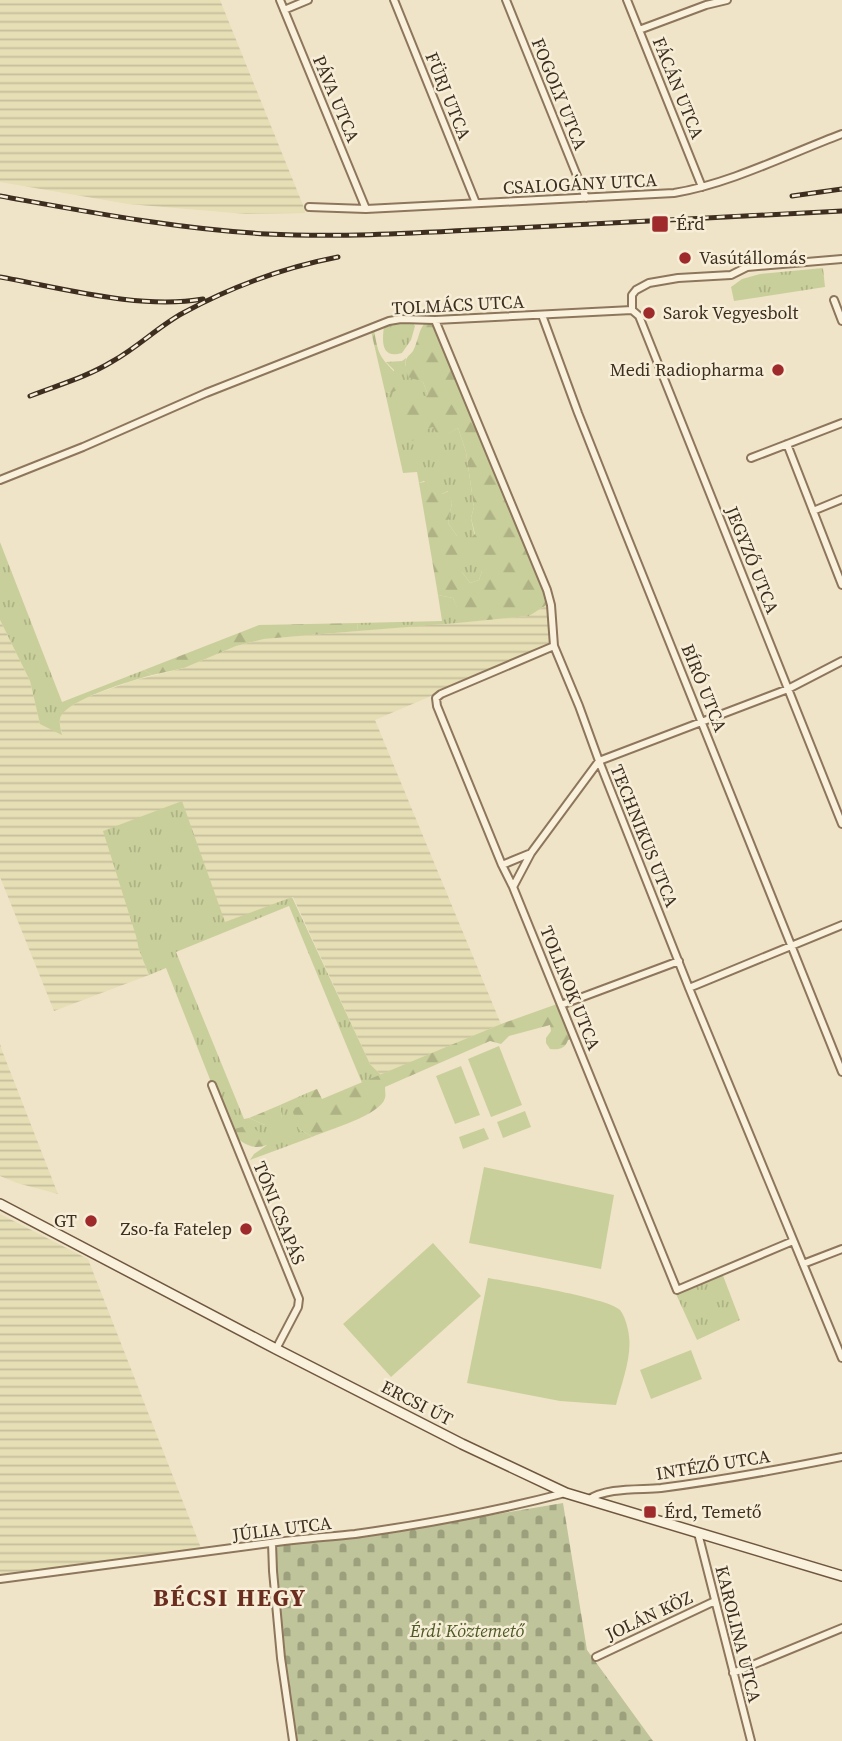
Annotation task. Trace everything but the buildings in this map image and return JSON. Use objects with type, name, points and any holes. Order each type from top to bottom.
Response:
[{"type":"main road","name":"ERCSI ÚT","points":[[0,1204],[462,1444],[566,1493],[842,1576]]},
{"type":"street","name":"PÁVA UTCA","points":[[280,0],[366,209]]},
{"type":"street","points":[[284,10],[308,0]]},
{"type":"street","name":"FÜRJ UTCA","points":[[394,0],[476,203]]},
{"type":"street","name":"FOGOLY UTCA","points":[[506,0],[586,198]]},
{"type":"street","name":"FÁCÁN UTCA","points":[[627,0],[702,187]]},
{"type":"street","points":[[639,30],[727,0]]},
{"type":"street","name":"CSALOGÁNY UTCA","points":[[309,207],[366,209],[660,195],[691,191],[842,134]]},
{"type":"street","points":[[632,310],[632,295],[649,283],[678,278],[731,275],[747,267],[842,259]]},
{"type":"street","points":[[834,300],[842,321]]},
{"type":"street","name":"TOLMÁCS UTCA","points":[[0,480],[206,393],[377,325],[401,319],[435,320],[632,310]]},
{"type":"street","name":"JEGYZŐ UTCA","points":[[632,310],[639,316],[842,824]]},
{"type":"street","name":"BÍRÓ UTCA","points":[[542,314],[578,413],[842,1072]]},
{"type":"street","name":"TECHNIKUS UTCA","points":[[435,320],[547,590],[551,605],[554,646],[599,761],[689,988],[842,1358]]},
{"type":"street","points":[[751,458],[842,423]]},
{"type":"street","points":[[787,444],[840,573],[842,585]]},
{"type":"street","points":[[813,511],[842,499]]},
{"type":"street","name":"TOLLNOK UTCA","points":[[554,646],[441,694],[436,698],[437,706],[677,1290],[793,1241]]},
{"type":"street","points":[[513,887],[531,853],[599,761],[788,689],[842,661]]},
{"type":"street","points":[[502,865],[531,853]]},
{"type":"street","points":[[689,988],[842,925]]},
{"type":"street","points":[[561,1005],[679,961]]},
{"type":"street","name":"TÓNI CSAPÁS","points":[[212,1085],[299,1299],[298,1307],[276,1349]]},
{"type":"street","points":[[803,1264],[842,1249]]},
{"type":"street","name":"INTÉZŐ UTCA","points":[[588,1500],[599,1493],[681,1485],[842,1457]]},
{"type":"street","name":"JÚLIA UTCA","points":[[0,1579],[355,1534],[507,1508],[566,1493]]},
{"type":"street","name":"KAROLINA UTCA","points":[[698,1533],[751,1741]]},
{"type":"street","points":[[272,1543],[281,1658],[293,1741]]},
{"type":"street","name":"JOLÁN KÖZ","points":[[596,1657],[715,1601]]},
{"type":"street","points":[[733,1673],[842,1628]]},
{"type":"shaded area","points":[[0,0],[220,0],[305,213],[246,214],[128,204],[0,182]]},
{"type":"shaded area","points":[[548,604],[551,639],[546,647],[375,720],[501,1024],[381,1075],[370,1064],[293,897],[225,923],[137,936],[139,950],[149,975],[54,1011],[0,877],[0,620],[30,681],[40,723],[62,734],[59,719],[64,710],[85,698],[132,681],[184,668],[236,646],[264,639],[529,616]]},
{"type":"shaded area","points":[[0,1044],[58,1194],[0,1176]]},
{"type":"shaded area","points":[[0,1214],[88,1259],[203,1553],[0,1579]]},
{"type":"green space","points":[[823,268],[825,287],[734,301],[731,287],[742,279],[760,274]]},
{"type":"green space","points":[[413,323],[415,326],[411,340],[402,353],[390,354],[384,348],[384,326]]},
{"type":"green space","points":[[424,324],[433,324],[545,591],[548,604],[529,616],[457,623],[457,608],[453,598],[438,595],[419,483],[429,481],[436,494],[449,491],[452,503],[448,523],[457,536],[464,539],[462,572],[470,583],[479,580],[482,571],[476,563],[471,538],[475,534],[471,518],[474,507],[466,452],[458,428],[439,439],[433,427],[427,429],[424,437],[405,443],[395,404],[428,395],[423,382],[408,377],[405,364],[415,348]]},
{"type":"green space","points":[[374,330],[381,356],[399,380],[399,389],[391,393],[385,392],[371,331]]},
{"type":"green space","points":[[406,358],[405,365],[415,378],[423,382],[428,395],[427,429],[433,427],[439,438],[458,428],[466,452],[474,507],[471,518],[482,571],[479,580],[470,583],[462,572],[457,536],[448,523],[452,503],[448,491],[436,494],[424,481],[419,483],[417,472],[403,473],[385,392],[391,393],[394,370],[386,362],[402,361]]},
{"type":"green space","points":[[0,542],[62,702],[144,670],[152,675],[101,692],[74,705],[64,712],[60,719],[62,735],[40,724],[30,681],[0,620]]},
{"type":"green space","points":[[438,595],[453,598],[457,607],[457,623],[358,631],[357,623],[442,621]]},
{"type":"green space","points":[[357,623],[358,631],[264,639],[236,646],[184,668],[152,675],[144,670],[259,625]]},
{"type":"green space","points":[[182,801],[225,922],[292,897],[370,1064],[381,1075],[362,1083],[289,906],[176,952],[244,1119],[249,1118],[265,1125],[282,1117],[280,1105],[307,1093],[310,1104],[304,1107],[298,1128],[312,1137],[250,1160],[267,1145],[230,1130],[166,968],[149,975],[103,831]]},
{"type":"green space","points":[[557,1004],[571,1039],[561,1048],[550,1049],[546,1043],[551,1031],[550,1025],[509,1036],[501,1044],[490,1041],[385,1087],[385,1097],[381,1104],[353,1121],[312,1137],[298,1128],[292,1109],[309,1104],[307,1093],[317,1089],[322,1099],[501,1024]]},
{"type":"green space","points":[[499,1046],[522,1105],[491,1117],[468,1059]]},
{"type":"green space","points":[[461,1066],[480,1115],[455,1124],[436,1076]]},
{"type":"green space","points":[[280,1105],[282,1117],[275,1125],[265,1125],[249,1118]]},
{"type":"green space","points":[[525,1111],[531,1127],[503,1138],[497,1122]]},
{"type":"green space","points":[[246,1126],[259,1133],[267,1145],[256,1147],[246,1144],[230,1130]]},
{"type":"green space","points":[[484,1128],[489,1139],[463,1149],[459,1137]]},
{"type":"green space","points":[[484,1167],[614,1195],[601,1269],[469,1243]]},
{"type":"green space","points":[[433,1243],[481,1296],[391,1377],[343,1324]]},
{"type":"green space","points":[[722,1273],[740,1320],[697,1340],[675,1292]]},
{"type":"green space","points":[[488,1278],[598,1300],[620,1310],[627,1326],[630,1344],[616,1405],[560,1401],[467,1383]]},
{"type":"green space","points":[[691,1350],[702,1379],[651,1399],[640,1370]]},
{"type":"green space","name":"Érdi Köztemető","points":[[563,1503],[587,1650],[653,1741],[296,1741],[280,1619],[275,1546],[414,1528]]},
{"type":"railway","points":[[792,196],[842,189]]},
{"type":"railway","points":[[0,196],[166,224],[233,232],[298,235],[422,233],[842,211]]},
{"type":"railway","points":[[30,396],[103,367],[174,318],[220,295],[279,272],[338,257]]},
{"type":"railway","points":[[0,277],[127,300],[179,302],[203,299]]},
{"type":"place","name":"Érd","points":[[660,224]]},
{"type":"place","name":"Vasútállomás","points":[[685,258]]},
{"type":"place","name":"Sarok Vegyesbolt","points":[[649,313]]},
{"type":"place","name":"Medi Radiopharma","points":[[778,370]]},
{"type":"place","name":"GT","points":[[91,1221]]},
{"type":"place","name":"Zso-fa Fatelep","points":[[246,1229]]},
{"type":"place","name":"Érd, Temető","points":[[650,1512]]},
{"type":"district","name":"BÉCSI HEGY","points":[[230,1598]]}]
